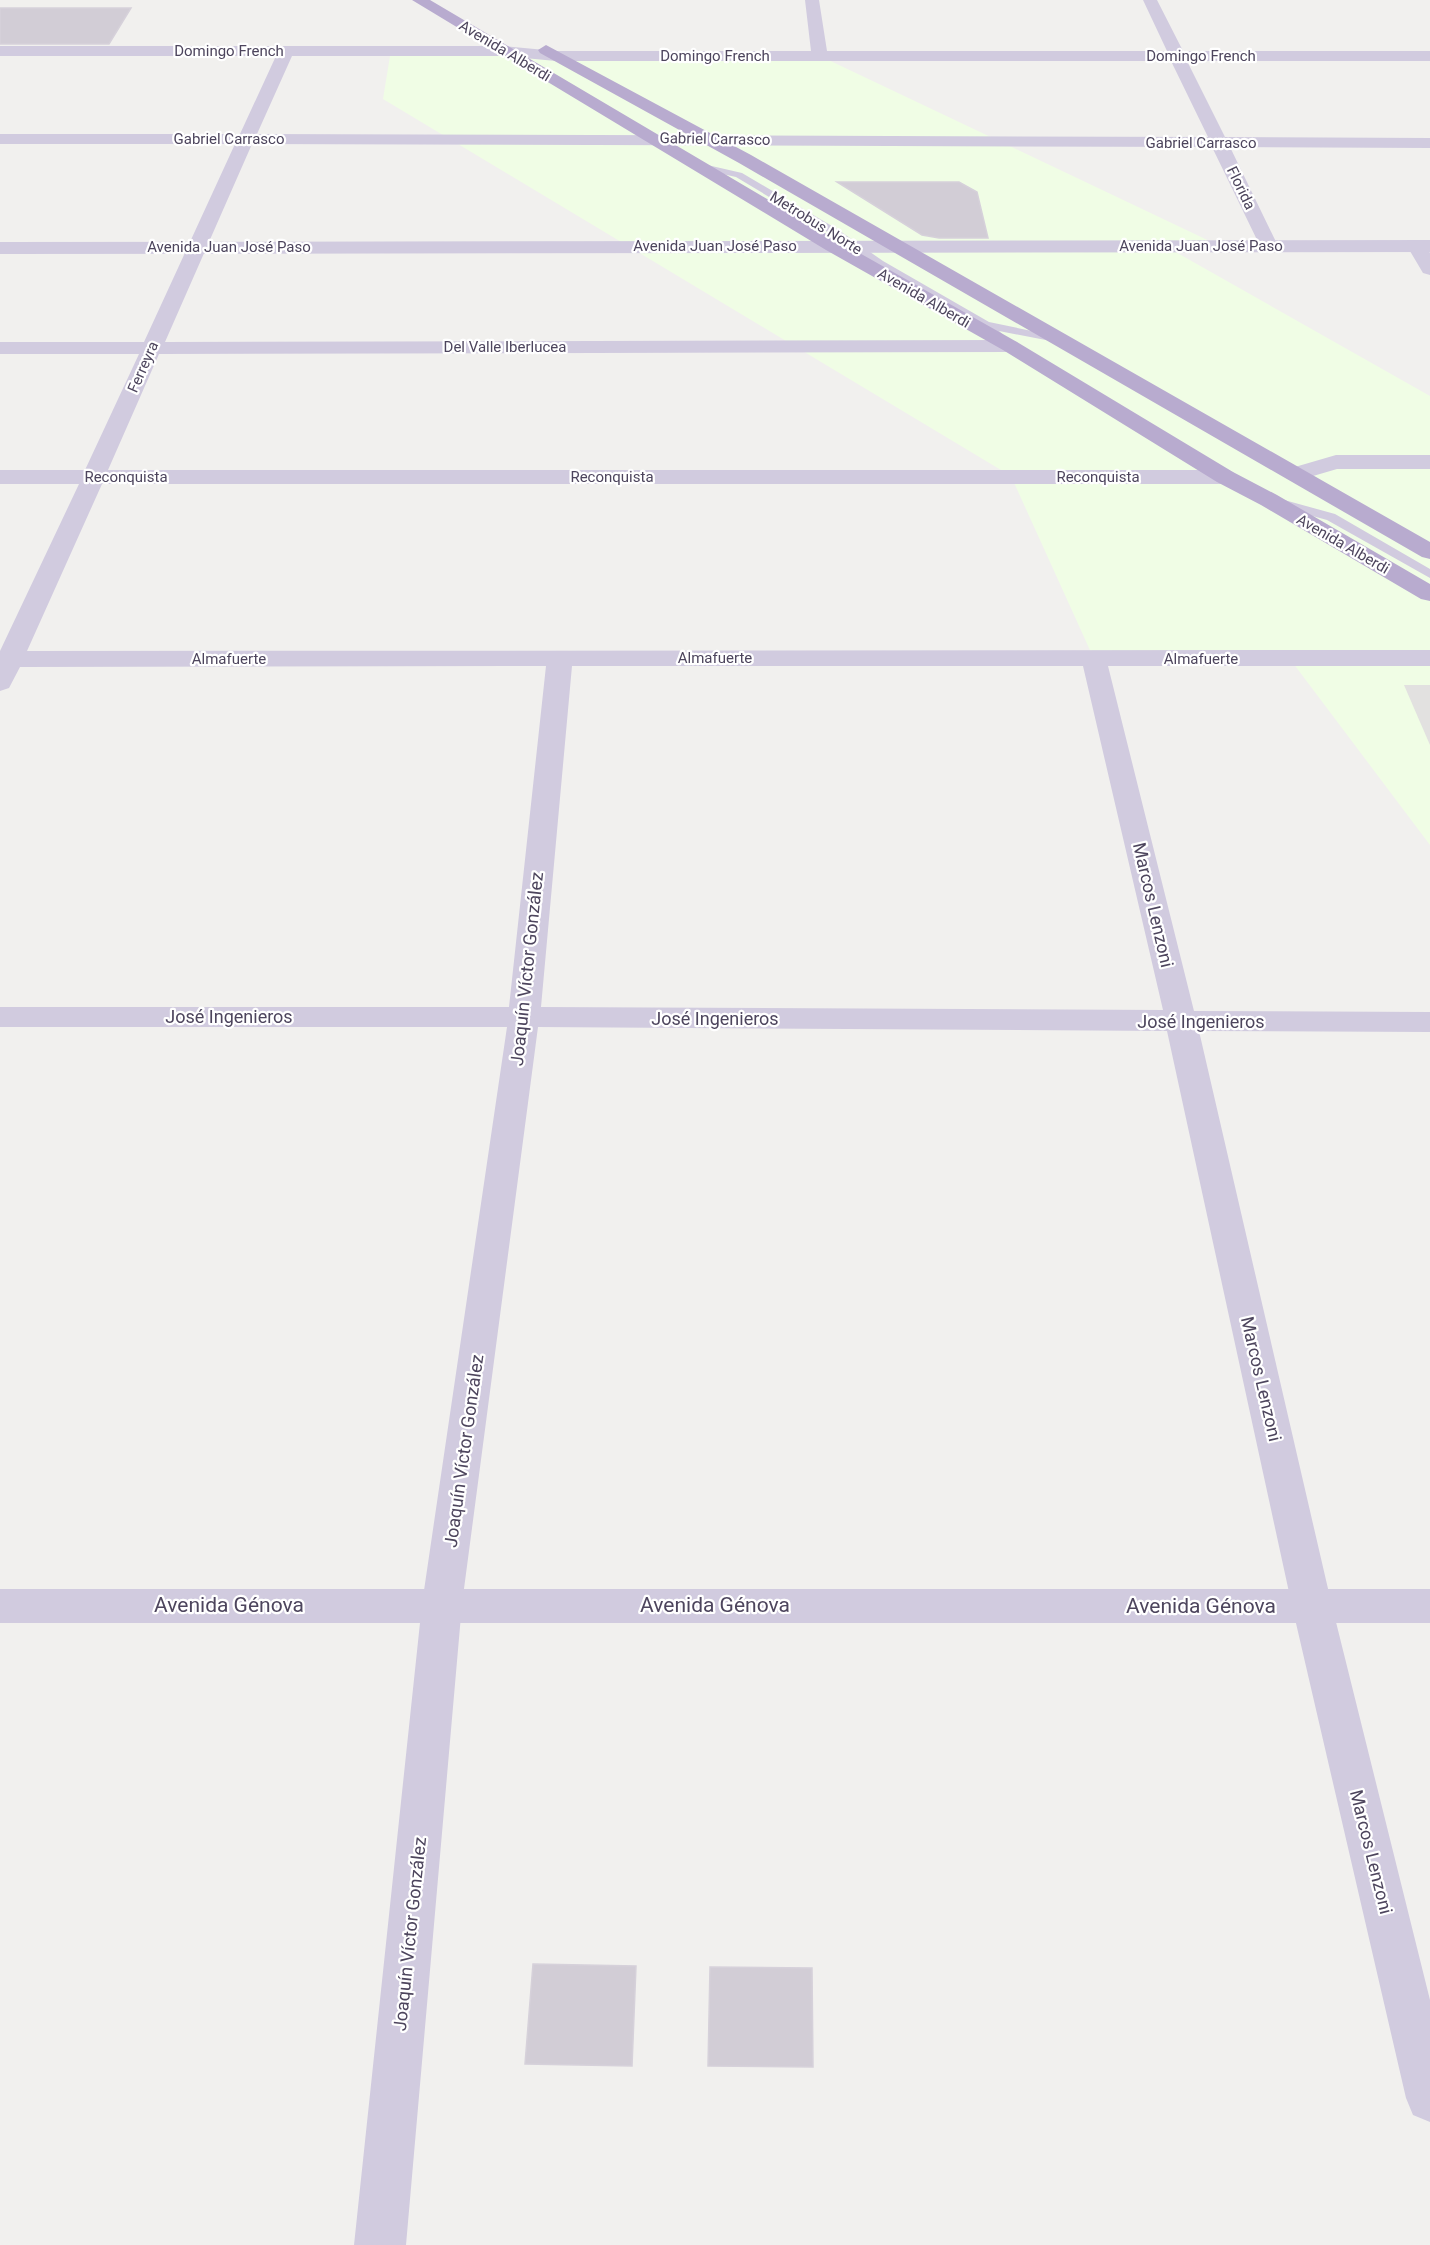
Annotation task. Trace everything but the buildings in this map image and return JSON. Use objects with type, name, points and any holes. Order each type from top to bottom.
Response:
[{"type":"main road","name":"Avenida Alberdi","points":[[419,0],[833,246],[1010,346],[1225,477],[1269,500],[1430,594]]},
{"type":"main road","name":"Avenida Alberdi","points":[[527,39],[709,139],[742,167],[893,245],[1430,552]]},
{"type":"street","points":[[812,0],[819,56]]},
{"type":"street","name":"Florida","points":[[1150,0],[1269,246]]},
{"type":"street","name":"Domingo French","points":[[0,51],[504,51],[556,56],[1430,56]]},
{"type":"street","name":"Ferreyra","points":[[0,683],[5,659],[94,477],[286,51]]},
{"type":"street","name":"Gabriel Carrasco","points":[[0,139],[709,139],[1430,143]]},
{"type":"street","points":[[1423,246],[1430,269]]},
{"type":"street","name":"Avenida Juan José Paso","points":[[0,248],[1423,246]]},
{"type":"street","name":"Del Valle Iberlucea","points":[[0,348],[1010,346]]},
{"type":"street","points":[[1296,474],[1336,462],[1430,462]]},
{"type":"street","name":"Reconquista","points":[[0,477],[1225,477]]},
{"type":"street","name":"Joaquín Víctor González","points":[[380,2245],[442,1605],[524,1017],[560,658]]},
{"type":"street","name":"Almafuerte","points":[[5,659],[1430,658]]},
{"type":"street","name":"Marcos Lenzoni","points":[[1094,659],[1181,1023],[1312,1606],[1430,2098]]},
{"type":"street","name":"José Ingenieros","points":[[0,1017],[524,1017],[1181,1023],[1430,1022]]},
{"type":"street","name":"Avenida Génova","points":[[0,1606],[1430,1606]]},
{"type":"lane","name":"Metrobus Norte","points":[[703,167],[742,167],[879,263],[986,325],[1010,346]]},
{"type":"lane","name":"Metrobus Norte","points":[[986,325],[1056,339]]},
{"type":"lane","points":[[1321,488],[1331,517]]},
{"type":"lane","points":[[1269,500],[1331,517],[1430,574]]},
{"type":"shaded area","points":[[390,56],[820,56],[1220,246],[1165,246],[1430,396],[1430,845],[1290,659],[1094,659],[1011,476],[383,99]]},
{"type":"shaded area","points":[[1404,685],[1430,685],[1430,745],[1420,722]]}]
